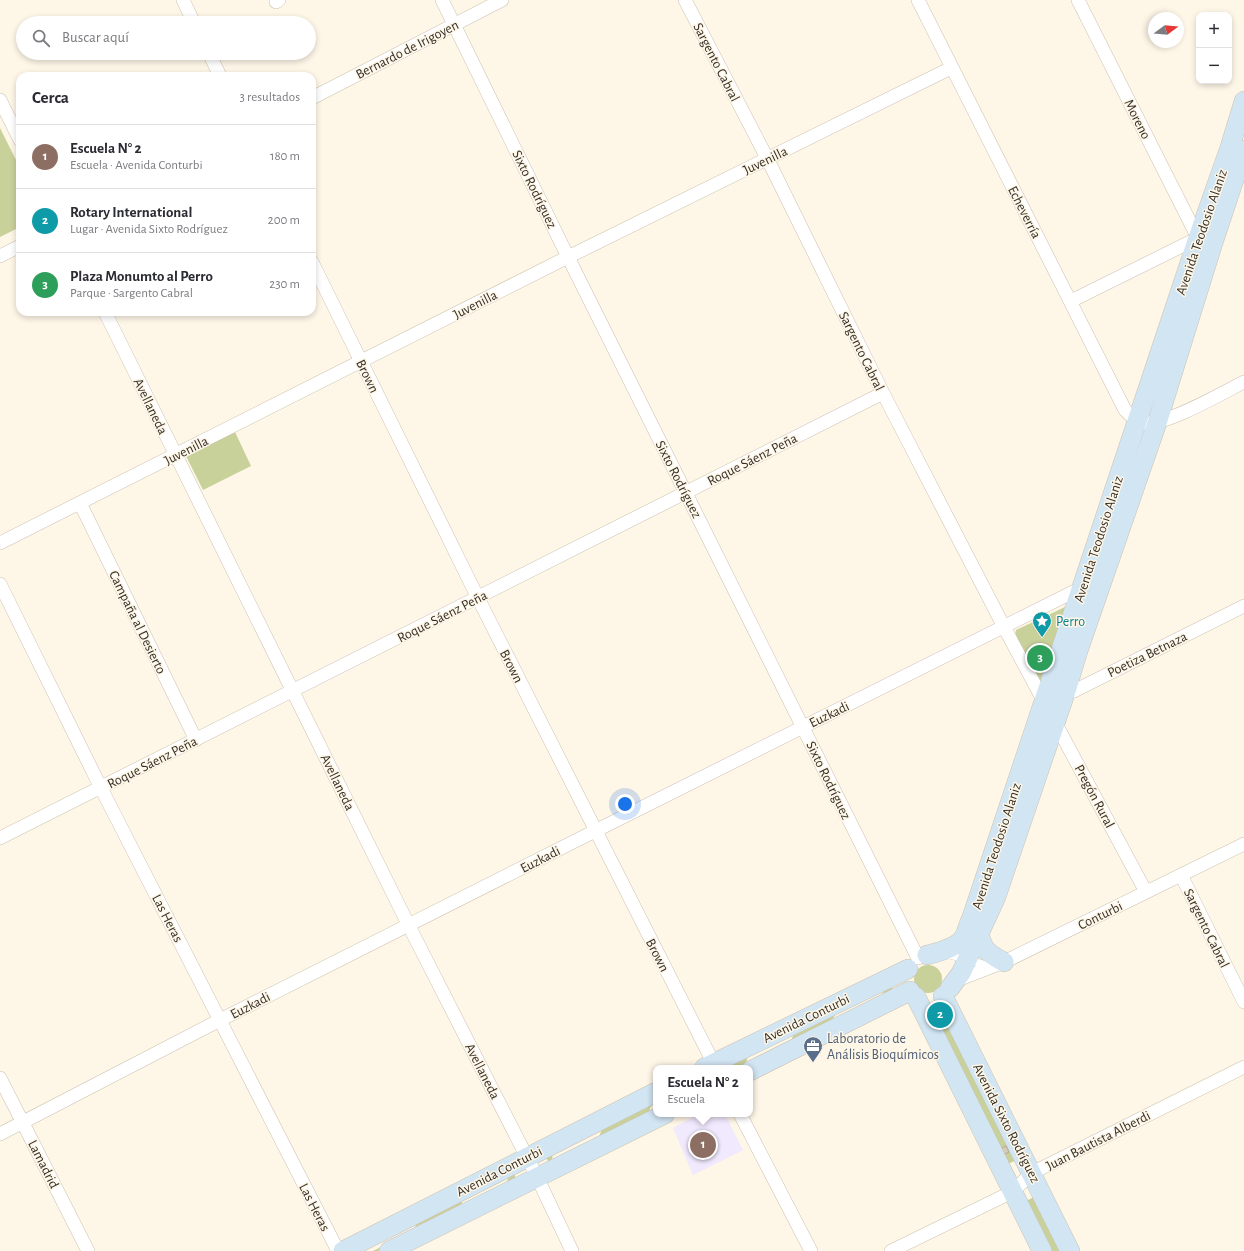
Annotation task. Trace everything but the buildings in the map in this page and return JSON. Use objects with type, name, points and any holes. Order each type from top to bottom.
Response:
[{"type":"main road","name":"Avenida Teodosio Alaniz","points":[[949,988],[961,973],[996,897],[1004,847],[1053,693],[1082,588],[1137,422],[1240,150],[1244,101]]},
{"type":"main road","name":"Avenida Teodosio Alaniz","points":[[923,958],[958,944],[963,938],[975,908],[1004,847],[1055,721],[1053,693],[1078,651],[1156,422],[1205,240]]},
{"type":"main road","points":[[975,908],[979,934],[984,947],[998,964]]},
{"type":"main road","points":[[913,994],[927,1001],[939,999],[949,988],[952,981],[952,974],[946,962],[940,958],[923,958]]},
{"type":"main road","name":"Avenida Sixto Rodríguez","points":[[923,958],[906,980],[1042,1251]]},
{"type":"main road","name":"Avenida Conturbi","points":[[713,1065],[923,958]]},
{"type":"main road","name":"Avenida Sixto Rodríguez","points":[[949,988],[1032,1173],[1070,1251]]},
{"type":"main road","name":"Avenida Conturbi","points":[[753,1070],[913,994]]},
{"type":"main road","name":"Avenida Conturbi","points":[[343,1251],[653,1094]]},
{"type":"main road","name":"Avenida Conturbi","points":[[389,1251],[658,1117]]},
{"type":"street","points":[[183,0],[191,16]]},
{"type":"street","name":"Sixto Rodríguez","points":[[442,0],[568,257],[803,727],[923,958]]},
{"type":"street","name":"Bernardo de Irigoyen","points":[[316,96],[502,0]]},
{"type":"street","name":"Sargento Cabral","points":[[685,0],[767,158],[883,393],[1004,627],[1053,693]]},
{"type":"street","name":"Echeverría","points":[[918,0],[1125,410],[1137,422]]},
{"type":"street","name":"Moreno","points":[[1078,0],[1205,240]]},
{"type":"street","points":[[212,60],[218,72]]},
{"type":"street","name":"Juvenilla","points":[[0,544],[568,257],[951,68]]},
{"type":"street","points":[[0,100],[16,132]]},
{"type":"street","points":[[1071,301],[1205,240]]},
{"type":"street","points":[[0,256],[16,248]]},
{"type":"street","name":"Brown","points":[[316,270],[711,1065]]},
{"type":"street","name":"Avellaneda","points":[[107,316],[409,926],[537,1177],[572,1251]]},
{"type":"street","points":[[1137,422],[1146,424],[1172,418],[1244,382]]},
{"type":"street","name":"Roque Sáenz Peña","points":[[1,834],[100,788],[196,740],[883,393]]},
{"type":"street","name":"Campaña al Desierto","points":[[80,503],[196,740]]},
{"type":"street","name":"Las Heras","points":[[0,584],[100,788],[338,1251]]},
{"type":"street","name":"Euzkadi","points":[[0,1134],[220,1020],[1082,588]]},
{"type":"street","name":"Poetiza Betnaza","points":[[1053,693],[1074,690],[1244,606]]},
{"type":"street","name":"Pregón Rural","points":[[1055,721],[1146,892]]},
{"type":"street","name":"Conturbi","points":[[949,988],[1244,844]]},
{"type":"street","name":"Sargento Cabral","points":[[1181,875],[1244,1002]]},
{"type":"street","name":"Juan Bautista Alberdi","points":[[891,1251],[1012,1192],[1032,1173],[1244,1067]]},
{"type":"street","name":"Lamadrid","points":[[0,1078],[88,1251]]},
{"type":"street","points":[[742,1117],[811,1251]]},
{"type":"lane","points":[[923,958],[967,960],[998,964]]},
{"type":"shaded area","points":[[693,1117],[726,1117],[743,1150],[693,1175],[673,1128]]},
{"type":"green space","points":[[0,128],[16,160],[16,229],[0,237]]},
{"type":"green space","points":[[235,432],[251,466],[203,490],[186,456]]},
{"type":"green space","points":[[1065,607],[1069,613],[1045,683],[1038,680],[1015,636],[1016,630]]},
{"type":"green space","points":[[928,965],[938,969],[942,979],[938,989],[928,993],[918,989],[914,979],[918,969]]},
{"type":"green space","points":[[890,983],[894,993],[879,1000],[885,989],[837,1012],[829,1025],[750,1065],[734,1065],[732,1062],[749,1053],[746,1063],[791,1041],[795,1030]]},
{"type":"green space","points":[[941,1005],[1017,1160],[1005,1165],[929,1010]]},
{"type":"green space","points":[[653,1101],[653,1105],[647,1116],[550,1165],[545,1155],[553,1151],[552,1160],[599,1137],[603,1126]]},
{"type":"green space","points":[[513,1171],[517,1181],[505,1187],[509,1176],[463,1199],[460,1210],[378,1251],[373,1251],[414,1230],[418,1219]]},
{"type":"green space","points":[[1038,1195],[1065,1251],[1050,1251],[1026,1201]]},
{"type":"place","name":"Perro","points":[[1042,638]]},
{"type":"place","name":"Plaza Monumto al Perro","points":[[1040,658]]},
{"type":"place","name":"Rotary International","points":[[940,1015]]},
{"type":"place","name":"Laboratorio de Análisis Bioquímicos","points":[[813,1063]]},
{"type":"place","name":"Escuela N° 2","points":[[703,1145]]}]
